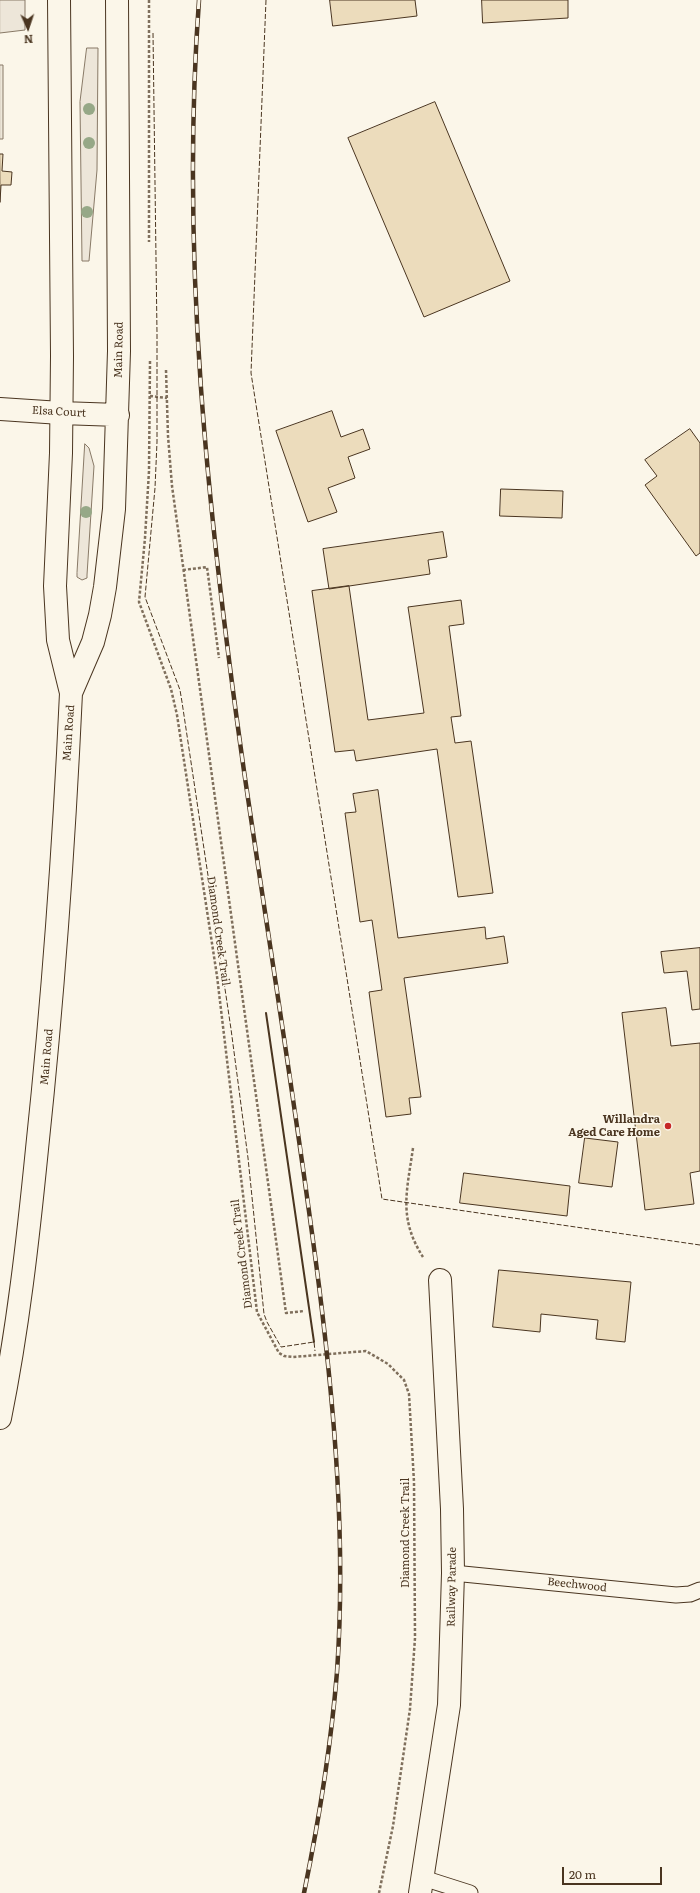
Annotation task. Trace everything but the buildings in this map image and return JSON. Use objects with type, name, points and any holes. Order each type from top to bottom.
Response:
[{"type":"main road","name":"Main Road","points":[[0,1418],[26,1254],[48,1050],[71,693],[58,640],[56,614],[61,413],[59,0]]},
{"type":"main road","name":"Main Road","points":[[71,693],[93,642],[105,587],[114,509],[118,415],[119,287],[117,0]]},
{"type":"main road","name":"Elsa Court","points":[[0,409],[118,415]]},
{"type":"main road","name":"Railway Parade","points":[[422,1885],[449,1705],[453,1573],[452,1509],[440,1280]]},
{"type":"lane","name":"Beechwood","points":[[453,1573],[676,1595],[690,1594],[700,1590]]},
{"type":"lane","points":[[422,1885],[470,1893]]},
{"type":"path","points":[[166,370],[172,486],[286,1313],[304,1311]]},
{"type":"path","points":[[150,396],[167,398]]},
{"type":"path","points":[[183,570],[207,567],[219,658]]},
{"type":"path","name":"Diamond Creek Trail","points":[[139,602],[171,689],[177,715],[217,976],[257,1312],[279,1353],[284,1356],[293,1357],[366,1351],[388,1364],[404,1380],[409,1394],[414,1482],[415,1638],[411,1701],[393,1826],[379,1893]]},
{"type":"path","points":[[413,1148],[405,1203],[407,1225],[416,1247],[440,1280]]},
{"type":"shaded area","points":[[0,0],[25,0],[25,30],[0,33]]},
{"type":"shaded area","points":[[87,48],[98,48],[97,170],[89,261],[82,261],[80,102]]},
{"type":"shaded area","points":[[0,65],[3,65],[3,139],[0,139]]},
{"type":"shaded area","points":[[85,444],[89,448],[94,466],[87,578],[82,580],[77,577],[77,573]]},
{"type":"railway","points":[[199,0],[194,97],[193,193],[195,290],[209,483],[219,579],[244,771],[319,1286],[330,1382],[337,1479],[340,1575],[337,1672],[324,1783],[304,1893]]},
{"type":"fence","points":[[266,0],[251,373],[382,1199],[700,1245]]},
{"type":"fence","points":[[153,33],[157,442],[155,488],[145,597],[180,690],[182,702],[231,1029],[248,1158],[264,1314],[281,1347],[314,1342],[315,1351]]},
{"type":"wall","points":[[266,1013],[314,1342]]},
{"type":"place","name":"Willandra Aged Care Home","points":[[668,1126]]}]
